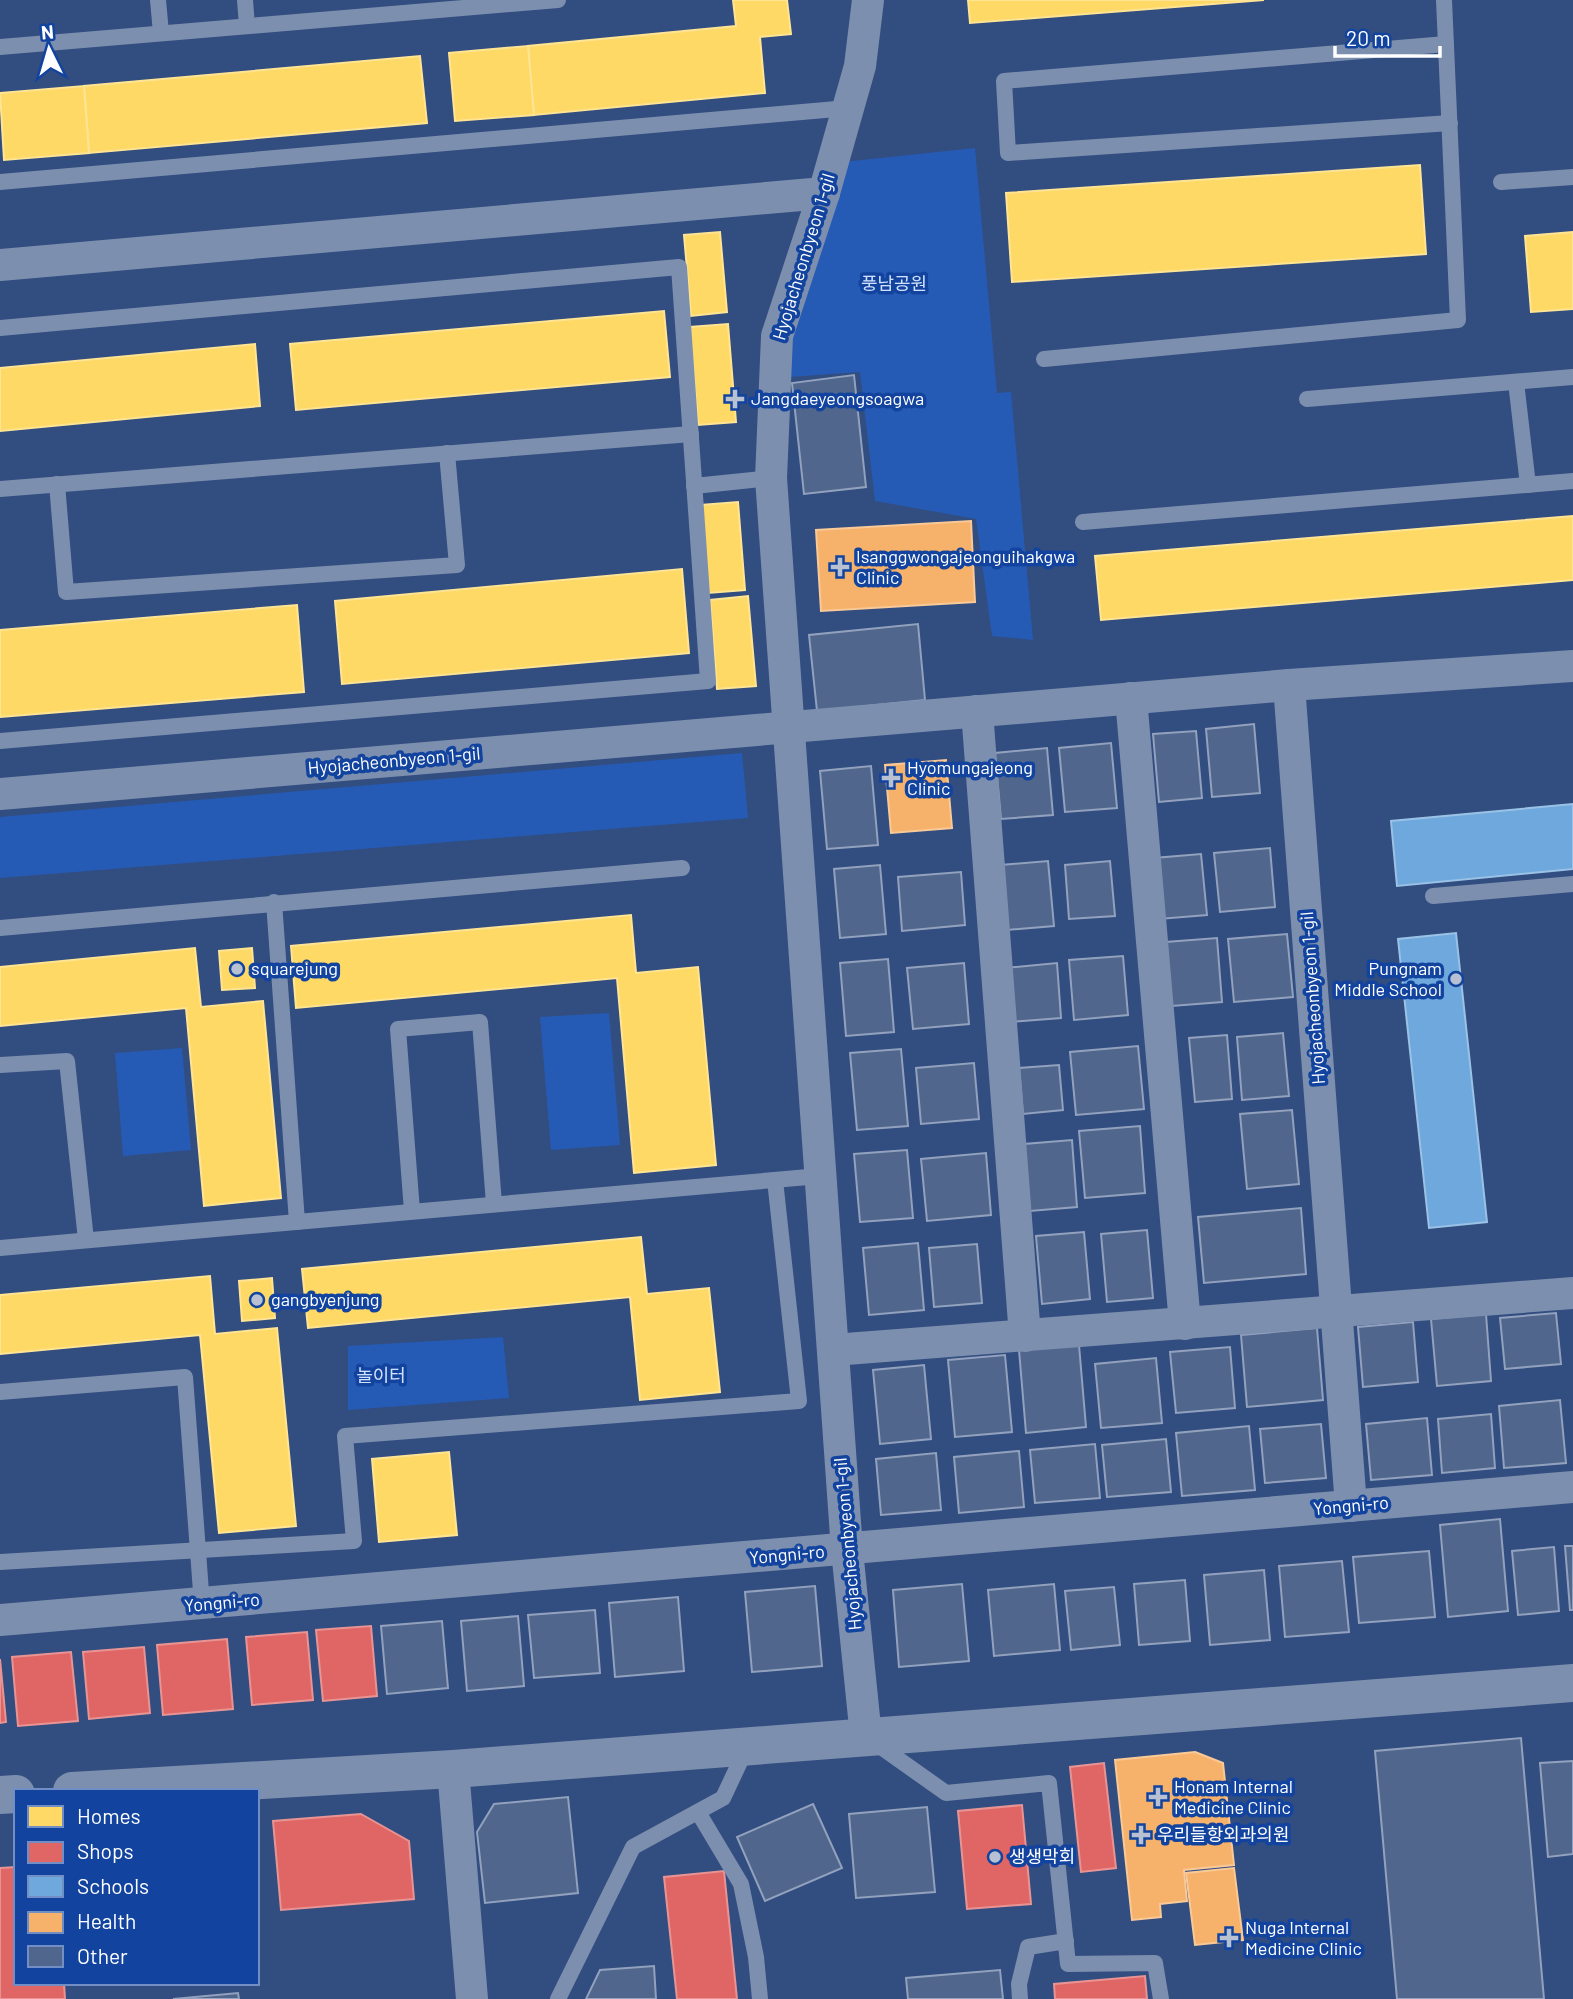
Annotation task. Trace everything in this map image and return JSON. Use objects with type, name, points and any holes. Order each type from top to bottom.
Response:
[{"type":"street","name":"Hyojacheonbyeon 1-gil","points":[[866,1737],[847,1550],[771,478],[777,335],[824,193],[860,66],[868,0]]},
{"type":"street","points":[[0,265],[824,193]]},
{"type":"street","name":"Hyojacheonbyeon 1-gil","points":[[0,794],[1289,685],[1573,666]]},
{"type":"street","name":"Hyojacheonbyeon 1-gil","points":[[1289,685],[1351,1506]]},
{"type":"street","points":[[1131,698],[1185,1324]]},
{"type":"street","points":[[977,711],[1025,1336]]},
{"type":"street","points":[[833,1350],[1573,1293]]},
{"type":"street","name":"Yongni-ro","points":[[0,1620],[1573,1487]]},
{"type":"street","points":[[107,1789],[453,1769],[1573,1683]]},
{"type":"street","points":[[453,1769],[472,1999]]},
{"type":"lane","points":[[158,0],[161,33]]},
{"type":"lane","points":[[245,0],[247,26]]},
{"type":"lane","points":[[0,47],[247,26],[421,6],[558,0]]},
{"type":"lane","points":[[1045,359],[1458,320],[1444,0]]},
{"type":"lane","points":[[1446,44],[1004,81],[1009,153],[1450,123]]},
{"type":"lane","points":[[0,182],[848,108]]},
{"type":"lane","points":[[1501,183],[1573,177]]},
{"type":"lane","points":[[0,328],[679,267],[708,681],[0,741]]},
{"type":"lane","points":[[1307,399],[1573,377]]},
{"type":"lane","points":[[1517,382],[1528,485]]},
{"type":"lane","points":[[0,489],[691,434]]},
{"type":"lane","points":[[57,484],[66,592],[457,565],[447,453]]},
{"type":"lane","points":[[694,486],[771,478]]},
{"type":"lane","points":[[1083,522],[1573,481]]},
{"type":"lane","points":[[0,928],[682,868]]},
{"type":"lane","points":[[1433,896],[1573,884]]},
{"type":"lane","points":[[274,902],[297,1222]]},
{"type":"lane","points":[[412,1211],[398,1030],[480,1022],[494,1204]]},
{"type":"lane","points":[[0,1065],[67,1061],[86,1240]]},
{"type":"lane","points":[[0,1248],[820,1175]]},
{"type":"lane","points":[[0,1562],[354,1541],[345,1436],[799,1401],[775,1180]]},
{"type":"lane","points":[[0,1392],[185,1377],[202,1605]]},
{"type":"lane","points":[[866,1737],[946,1793],[1049,1783],[1068,1965],[1155,1963],[1161,1999]]},
{"type":"lane","points":[[558,1999],[633,1847],[723,1798],[747,1747]]},
{"type":"lane","points":[[698,1812],[741,1884],[756,1957],[760,1999]]},
{"type":"lane","points":[[1020,1999],[1019,1984],[1028,1947],[1066,1941]]},
{"type":"green space","name":"풍남공원","points":[[975,148],[997,393],[1011,392],[1033,640],[992,636],[976,519],[875,501],[860,372],[775,378],[833,163]]},
{"type":"green space","points":[[742,753],[748,818],[0,878],[0,817]]},
{"type":"green space","points":[[609,1013],[620,1145],[551,1150],[540,1017]]},
{"type":"green space","points":[[182,1048],[191,1150],[123,1156],[115,1053]]},
{"type":"green space","name":"놀이터","points":[[503,1337],[509,1398],[348,1410],[348,1346]]},
{"type":"building: Homes","points":[[733,0],[787,0],[791,34],[760,37],[765,93],[534,115],[528,46],[736,26]]},
{"type":"building: Homes","points":[[968,0],[1264,0],[970,23]]},
{"type":"building: Homes","points":[[528,46],[534,115],[455,121],[449,53]]},
{"type":"building: Homes","points":[[420,56],[427,123],[89,153],[84,86]]},
{"type":"building: Homes","points":[[84,86],[89,153],[4,160],[0,93]]},
{"type":"building: Homes","points":[[1420,165],[1426,254],[1012,282],[1006,193]]},
{"type":"building: Homes","points":[[720,232],[727,312],[691,316],[684,235]]},
{"type":"building: Homes","points":[[1573,232],[1573,309],[1531,312],[1525,236]]},
{"type":"building: Homes","points":[[664,311],[670,377],[296,410],[290,344]]},
{"type":"building: Homes","points":[[728,324],[736,422],[698,425],[690,327]]},
{"type":"building: Homes","points":[[255,344],[260,406],[0,431],[0,368]]},
{"type":"building: Homes","points":[[738,502],[745,590],[708,593],[701,505]]},
{"type":"building: Homes","points":[[1573,516],[1573,580],[1101,620],[1095,556]]},
{"type":"building: Homes","points":[[682,569],[689,653],[342,684],[335,601]]},
{"type":"building: Homes","points":[[748,596],[756,686],[717,689],[710,600]]},
{"type":"building: Homes","points":[[297,605],[304,692],[0,717],[0,630]]},
{"type":"building: Homes","points":[[631,915],[636,973],[698,967],[716,1165],[634,1173],[617,978],[296,1008],[291,946]]},
{"type":"building: Homes","points":[[195,948],[201,1007],[263,1001],[281,1198],[204,1206],[186,1008],[0,1026],[0,967]]},
{"type":"building: Homes","name":"squarejung","points":[[252,948],[255,988],[222,990],[219,951]]},
{"type":"building: Homes","points":[[641,1237],[647,1294],[709,1288],[720,1392],[640,1400],[630,1297],[308,1328],[302,1269]]},
{"type":"building: Homes","points":[[210,1276],[215,1334],[277,1328],[296,1526],[219,1533],[200,1335],[0,1354],[0,1295]]},
{"type":"building: Homes","name":"gangbyenjung","points":[[272,1278],[275,1318],[242,1321],[239,1281]]},
{"type":"building: Homes","points":[[449,1452],[457,1535],[379,1542],[372,1459]]},
{"type":"building: Shops","points":[[371,1626],[377,1696],[323,1701],[316,1630]]},
{"type":"building: Shops","points":[[307,1632],[313,1700],[252,1705],[246,1637]]},
{"type":"building: Shops","points":[[227,1639],[233,1709],[163,1715],[157,1645]]},
{"type":"building: Shops","points":[[144,1647],[150,1713],[89,1719],[83,1652]]},
{"type":"building: Shops","points":[[71,1652],[78,1721],[18,1726],[12,1657]]},
{"type":"building: Shops","points":[[0,1659],[6,1722],[0,1723]]},
{"type":"building: Shops","points":[[1104,1763],[1116,1868],[1081,1872],[1070,1767]]},
{"type":"building: Shops","name":"생생막회","points":[[1022,1805],[1031,1904],[967,1909],[958,1811]]},
{"type":"building: Shops","points":[[361,1814],[409,1841],[414,1899],[281,1910],[273,1821]]},
{"type":"building: Shops","points":[[14,1867],[14,1985],[64,1985],[65,1999],[0,1999],[0,1868]]},
{"type":"building: Shops","points":[[724,1871],[737,1999],[677,1999],[664,1877]]},
{"type":"building: Shops","points":[[1145,1976],[1147,1999],[1055,1999],[1054,1984]]},
{"type":"building: Schools","points":[[1573,804],[1573,869],[1397,886],[1391,821]]},
{"type":"building: Schools","points":[[1456,933],[1487,1222],[1429,1228],[1398,939]]},
{"type":"building: Health","points":[[971,521],[975,602],[821,611],[816,530]]},
{"type":"building: Health","points":[[946,760],[952,828],[891,833],[885,765]]},
{"type":"building: Health","points":[[1195,1752],[1223,1763],[1234,1865],[1184,1870],[1187,1901],[1160,1904],[1161,1917],[1132,1920],[1115,1760]]},
{"type":"building: Health","points":[[1234,1868],[1243,1940],[1195,1945],[1186,1873]]},
{"type":"building: Other","points":[[854,375],[866,487],[804,494],[792,383]]},
{"type":"building: Other","points":[[918,624],[925,700],[817,711],[809,635]]},
{"type":"building: Other","points":[[1254,724],[1260,793],[1212,797],[1206,729]]},
{"type":"building: Other","points":[[1196,731],[1202,798],[1159,802],[1153,734]]},
{"type":"building: Other","points":[[1111,743],[1117,808],[1065,812],[1059,748]]},
{"type":"building: Other","points":[[1047,748],[1053,815],[1001,819],[995,753]]},
{"type":"building: Other","points":[[871,766],[878,845],[827,849],[820,771]]},
{"type":"building: Other","points":[[1270,848],[1275,907],[1220,912],[1214,853]]},
{"type":"building: Other","points":[[1201,854],[1207,915],[1159,919],[1154,858]]},
{"type":"building: Other","points":[[1048,861],[1054,926],[1007,930],[1001,865]]},
{"type":"building: Other","points":[[1110,861],[1115,916],[1069,919],[1065,865]]},
{"type":"building: Other","points":[[880,865],[886,934],[840,938],[834,869]]},
{"type":"building: Other","points":[[961,872],[965,925],[902,931],[898,877]]},
{"type":"building: Other","points":[[1287,934],[1293,997],[1234,1002],[1228,939]]},
{"type":"building: Other","points":[[1217,938],[1222,1002],[1172,1006],[1166,942]]},
{"type":"building: Other","points":[[1123,956],[1128,1015],[1074,1020],[1069,960]]},
{"type":"building: Other","points":[[888,959],[894,1032],[846,1036],[840,963]]},
{"type":"building: Other","points":[[964,963],[969,1024],[913,1029],[907,968]]},
{"type":"building: Other","points":[[1057,963],[1061,1018],[1009,1022],[1005,968]]},
{"type":"building: Other","points":[[1283,1033],[1289,1096],[1242,1100],[1237,1037]]},
{"type":"building: Other","points":[[1227,1035],[1232,1099],[1195,1102],[1189,1038]]},
{"type":"building: Other","points":[[1138,1046],[1144,1109],[1076,1115],[1070,1052]]},
{"type":"building: Other","points":[[901,1049],[908,1126],[857,1130],[850,1053]]},
{"type":"building: Other","points":[[974,1063],[979,1119],[921,1124],[916,1068]]},
{"type":"building: Other","points":[[1059,1065],[1063,1110],[1023,1114],[1019,1068]]},
{"type":"building: Other","points":[[1292,1110],[1299,1184],[1247,1189],[1240,1114]]},
{"type":"building: Other","points":[[1140,1126],[1145,1193],[1085,1198],[1079,1131]]},
{"type":"building: Other","points":[[1072,1140],[1077,1207],[1030,1211],[1024,1144]]},
{"type":"building: Other","points":[[907,1150],[913,1218],[860,1222],[854,1154]]},
{"type":"building: Other","points":[[986,1153],[991,1215],[927,1221],[921,1159]]},
{"type":"building: Other","points":[[1301,1208],[1306,1274],[1204,1283],[1198,1217]]},
{"type":"building: Other","points":[[1147,1230],[1153,1298],[1107,1302],[1101,1234]]},
{"type":"building: Other","points":[[1084,1232],[1090,1299],[1042,1304],[1036,1236]]},
{"type":"building: Other","points":[[918,1243],[924,1310],[869,1315],[863,1248]]},
{"type":"building: Other","points":[[977,1244],[982,1303],[934,1307],[929,1248]]},
{"type":"building: Other","points":[[1556,1313],[1561,1364],[1505,1369],[1500,1318]]},
{"type":"building: Other","points":[[1486,1314],[1491,1381],[1437,1386],[1431,1319]]},
{"type":"building: Other","points":[[1413,1322],[1418,1382],[1363,1387],[1358,1327]]},
{"type":"building: Other","points":[[1317,1328],[1323,1400],[1247,1407],[1241,1335]]},
{"type":"building: Other","points":[[1079,1345],[1086,1427],[1026,1433],[1019,1350]]},
{"type":"building: Other","points":[[1230,1347],[1235,1408],[1176,1413],[1170,1352]]},
{"type":"building: Other","points":[[1005,1355],[1012,1432],[955,1437],[948,1360]]},
{"type":"building: Other","points":[[1156,1358],[1162,1423],[1101,1428],[1095,1364]]},
{"type":"building: Other","points":[[924,1365],[931,1439],[880,1444],[873,1370]]},
{"type":"building: Other","points":[[1560,1400],[1566,1463],[1504,1468],[1499,1406]]},
{"type":"building: Other","points":[[1491,1414],[1495,1468],[1442,1473],[1438,1419]]},
{"type":"building: Other","points":[[1427,1418],[1432,1475],[1371,1480],[1366,1424]]},
{"type":"building: Other","points":[[1321,1424],[1326,1478],[1265,1483],[1260,1429]]},
{"type":"building: Other","points":[[1249,1426],[1255,1490],[1182,1496],[1176,1433]]},
{"type":"building: Other","points":[[1166,1439],[1171,1492],[1107,1497],[1102,1445]]},
{"type":"building: Other","points":[[1095,1444],[1100,1498],[1035,1503],[1030,1450]]},
{"type":"building: Other","points":[[1019,1451],[1024,1507],[959,1513],[954,1457]]},
{"type":"building: Other","points":[[936,1453],[941,1510],[881,1515],[876,1459]]},
{"type":"building: Other","points":[[1500,1519],[1508,1611],[1448,1617],[1440,1525]]},
{"type":"building: Other","points":[[1565,1546],[1573,1546],[1573,1610],[1570,1610]]},
{"type":"building: Other","points":[[1554,1547],[1559,1611],[1518,1615],[1512,1551]]},
{"type":"building: Other","points":[[1429,1551],[1435,1617],[1359,1623],[1353,1557]]},
{"type":"building: Other","points":[[1342,1561],[1349,1632],[1285,1637],[1279,1566]]},
{"type":"building: Other","points":[[1264,1570],[1270,1640],[1210,1645],[1204,1575]]},
{"type":"building: Other","points":[[1185,1580],[1190,1641],[1139,1645],[1134,1584]]},
{"type":"building: Other","points":[[962,1584],[969,1661],[899,1667],[893,1590]]},
{"type":"building: Other","points":[[1054,1584],[1060,1650],[994,1656],[988,1590]]},
{"type":"building: Other","points":[[815,1586],[822,1666],[752,1672],[745,1592]]},
{"type":"building: Other","points":[[1114,1587],[1120,1645],[1071,1650],[1065,1591]]},
{"type":"building: Other","points":[[678,1597],[684,1671],[615,1677],[609,1603]]},
{"type":"building: Other","points":[[595,1610],[600,1673],[534,1678],[528,1615]]},
{"type":"building: Other","points":[[518,1616],[524,1686],[467,1691],[461,1621]]},
{"type":"building: Other","points":[[442,1621],[448,1688],[387,1694],[381,1626]]},
{"type":"building: Other","points":[[1521,1738],[1544,1999],[1397,1999],[1375,1751]]},
{"type":"building: Other","points":[[1573,1761],[1573,1854],[1548,1857],[1540,1763]]},
{"type":"building: Other","points":[[568,1797],[578,1893],[485,1903],[477,1832],[494,1804]]},
{"type":"building: Other","points":[[813,1804],[842,1868],[765,1901],[737,1837]]},
{"type":"building: Other","points":[[927,1807],[935,1892],[856,1898],[849,1814]]},
{"type":"building: Other","points":[[654,1966],[656,1999],[586,1999],[600,1970]]},
{"type":"building: Other","points":[[1000,1970],[1003,1999],[908,1999],[906,1978]]},
{"type":"building: Other","points":[[238,1993],[239,1999],[173,1999]]},
{"type":"place","name":"Jangdaeyeongsoagwa","points":[[735,399]]},
{"type":"place","name":"Isanggwongajeonguihakgwa Clinic","points":[[840,567]]},
{"type":"place","name":"Hyomungajeong Clinic","points":[[891,778]]},
{"type":"place","name":"squarejung","points":[[237,969]]},
{"type":"place","name":"Pungnam Middle School","points":[[1456,979]]},
{"type":"place","name":"gangbyenjung","points":[[257,1300]]},
{"type":"place","name":"Honam Internal Medicine Clinic","points":[[1158,1797]]},
{"type":"place","name":"우리들항외과의원","points":[[1141,1835]]},
{"type":"place","name":"생생막회","points":[[995,1857]]},
{"type":"place","name":"Nuga Internal Medicine Clinic","points":[[1229,1938]]}]
